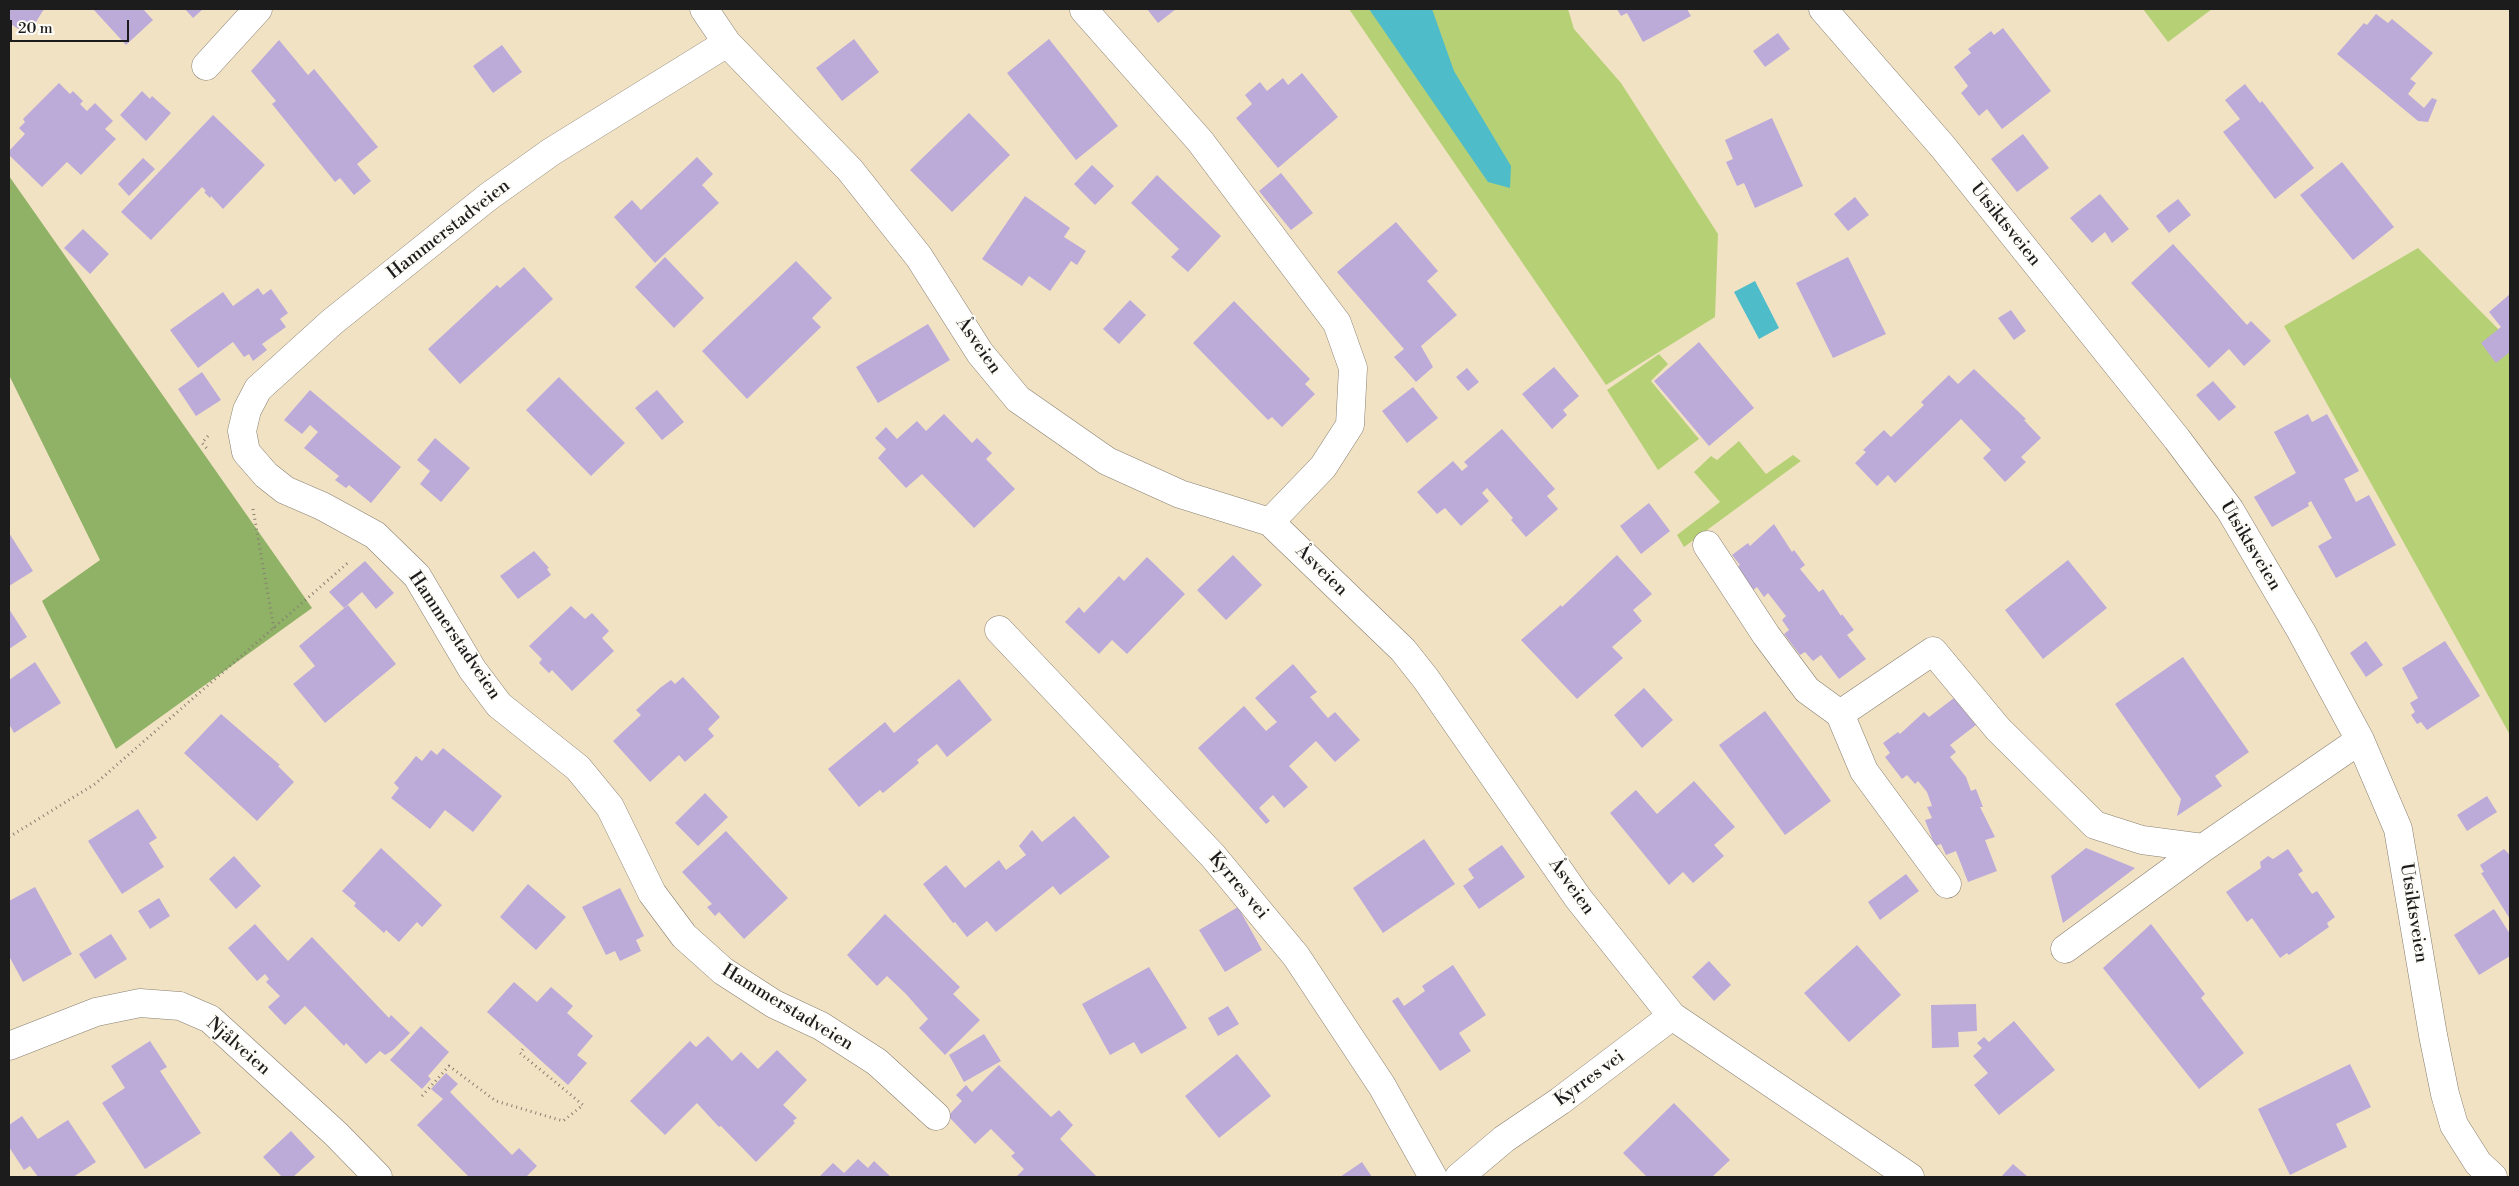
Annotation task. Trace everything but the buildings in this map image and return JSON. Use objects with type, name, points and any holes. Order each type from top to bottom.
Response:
[{"type":"street","points":[[206,66],[258,9]]},
{"type":"street","name":"Åsveien","points":[[704,9],[727,44],[850,170],[919,257],[980,353],[1018,399],[1107,461],[1180,494],[1270,522],[1403,650],[1426,679],[1578,898],[1672,1016],[1910,1177]]},
{"type":"street","name":"Utsiktsveien","points":[[1824,9],[1948,154],[2177,439],[2230,510],[2301,631],[2360,740],[2398,829],[2432,1035],[2454,1125],[2478,1163],[2493,1177]]},
{"type":"street","points":[[1084,10],[1200,141],[1337,323],[1353,368],[1350,425],[1324,466],[1270,522]]},
{"type":"street","name":"Hammerstadveien","points":[[727,44],[551,152],[488,197],[332,322],[258,389],[247,410],[242,432],[246,452],[266,475],[285,490],[322,506],[375,535],[418,576],[472,668],[500,706],[578,768],[610,807],[652,893],[684,936],[723,971],[774,1004],[820,1026],[877,1062],[936,1116]]},
{"type":"street","points":[[1707,545],[1766,635],[1807,690],[1840,714],[1864,770],[1947,884]]},
{"type":"street","name":"Kyrres vei","points":[[999,630],[1213,856],[1296,956],[1382,1086],[1433,1177]]},
{"type":"street","points":[[1840,714],[1933,651],[1998,729],[2095,825],[2142,840],[2203,848]]},
{"type":"street","points":[[2065,949],[2203,848],[2360,740]]},
{"type":"street","name":"Njålveien","points":[[9,1046],[96,1012],[140,1003],[180,1006],[210,1019],[336,1134],[378,1177]]},
{"type":"street","name":"Kyrres vei","points":[[1459,1177],[1504,1139],[1560,1101],[1672,1016]]},
{"type":"path","points":[[214,458],[202,442],[219,424],[247,410]]},
{"type":"path","points":[[251,503],[274,629]]},
{"type":"path","points":[[9,837],[95,784],[353,558]]},
{"type":"path","points":[[422,1096],[449,1066],[496,1101],[563,1120],[583,1105],[520,1053],[525,1046]]},
{"type":"green space","points":[[1349,9],[1568,9],[1574,29],[1621,83],[1718,234],[1715,317],[1606,385]]},
{"type":"green space","points":[[2143,9],[2212,9],[2168,42]]},
{"type":"green space","points":[[9,176],[312,608],[116,749],[42,601],[100,560],[9,375]]},
{"type":"green space","points":[[2418,248],[2510,341],[2510,735],[2284,326]]},
{"type":"green space","points":[[1659,354],[1668,364],[1651,381],[1699,439],[1658,470],[1607,390]]},
{"type":"green space","points":[[1739,441],[1766,474],[1793,455],[1801,461],[1684,547],[1677,535],[1720,502],[1694,472],[1711,456],[1717,460]]},
{"type":"water","points":[[1369,9],[1432,9],[1454,71],[1511,166],[1510,188],[1488,182]]},
{"type":"water","points":[[1755,281],[1779,328],[1759,339],[1734,292]]}]
